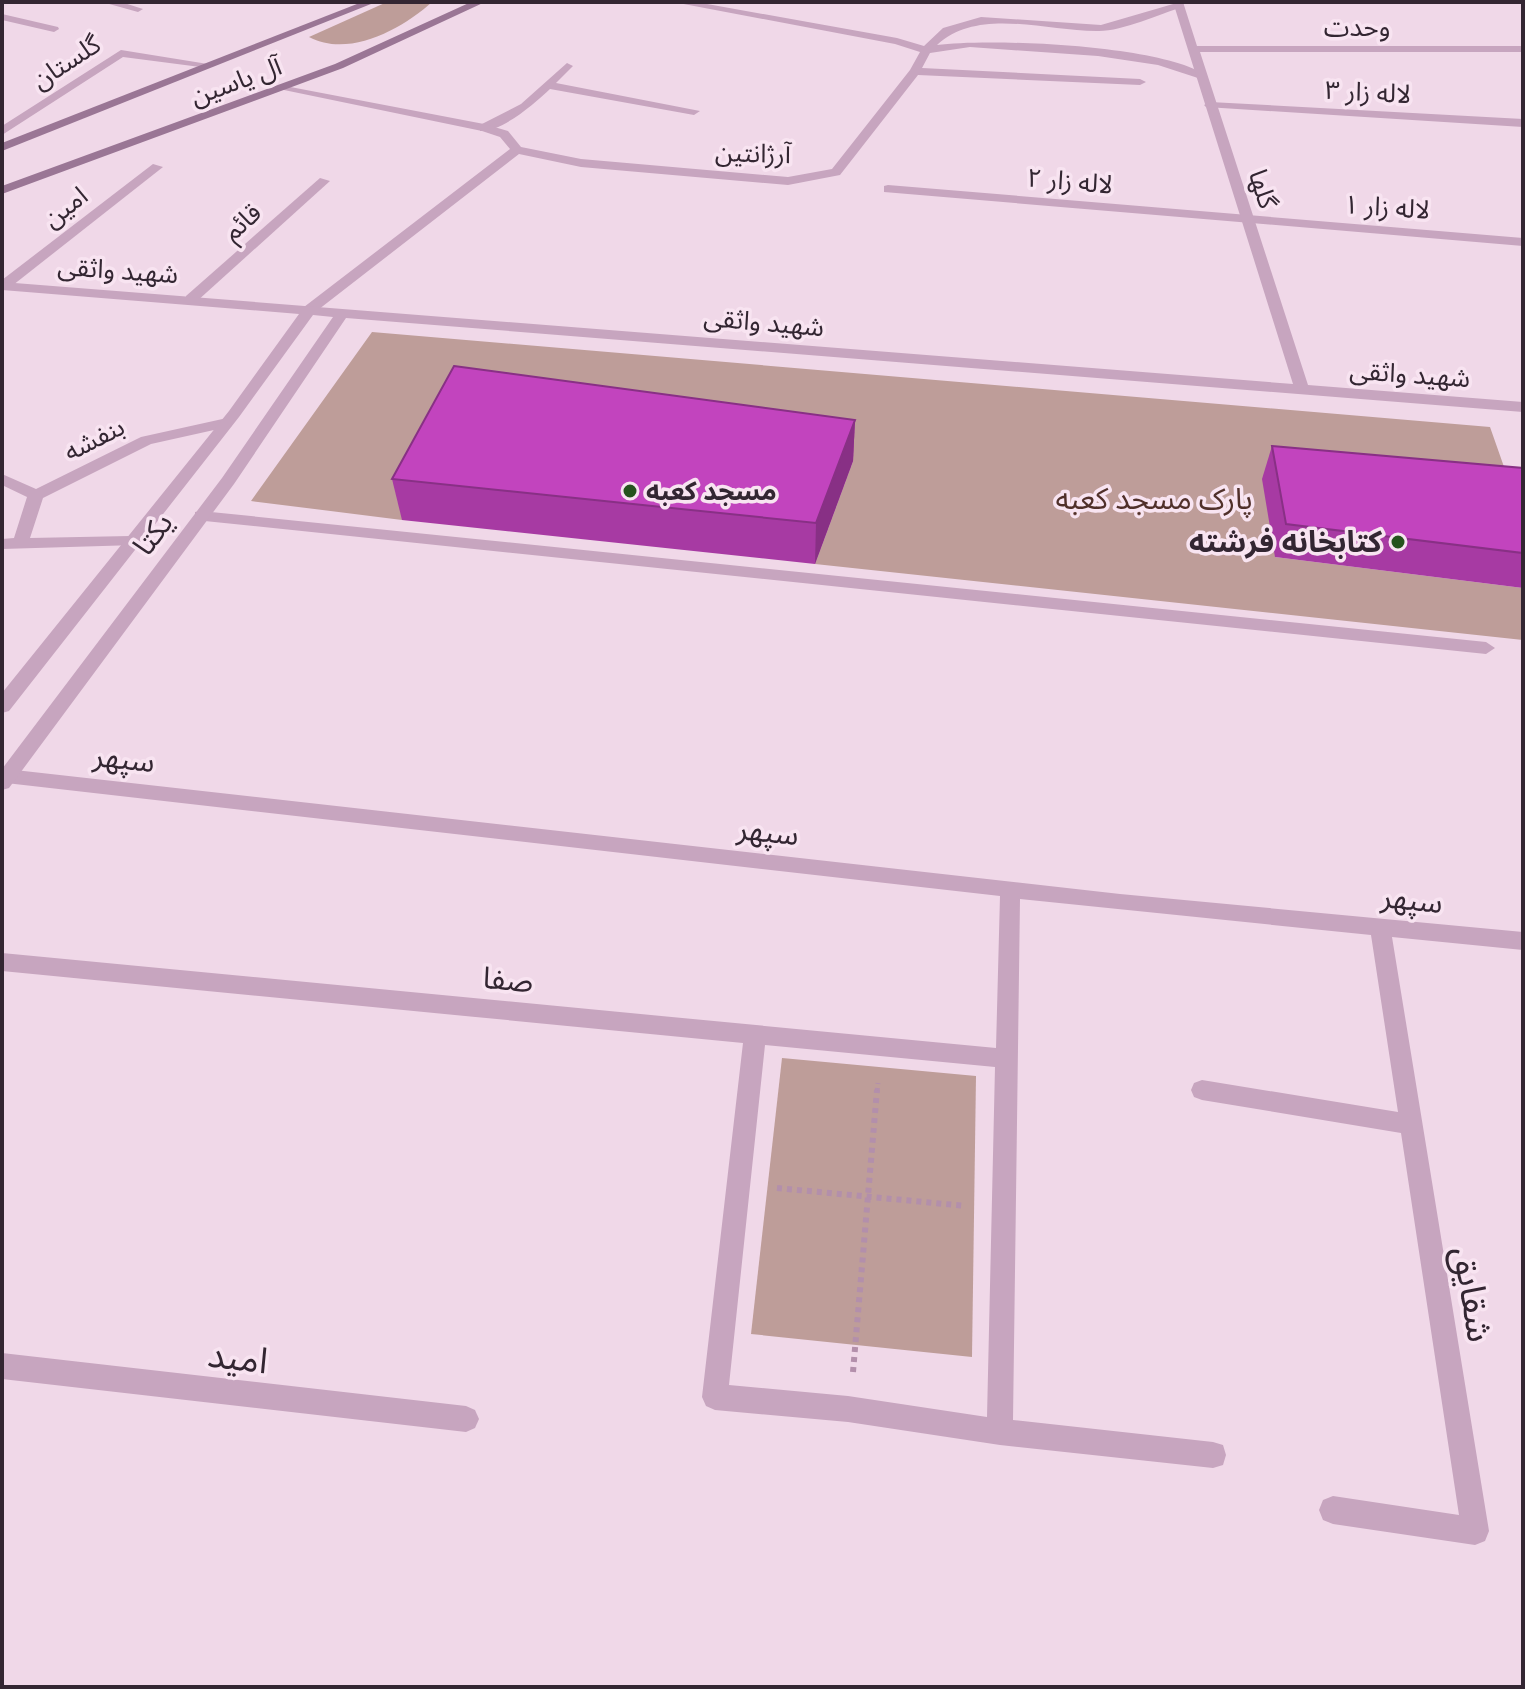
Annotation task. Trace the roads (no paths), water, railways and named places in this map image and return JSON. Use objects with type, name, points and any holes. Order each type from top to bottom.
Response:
[{"type":"main road","name":"آل یاسین","points":[[2,147],[371,2]]},
{"type":"main road","name":"آل یاسین","points":[[2,190],[284,87],[480,2]]},
{"type":"street","points":[[107,2],[138,9]]},
{"type":"street","points":[[678,2],[897,41],[926,50],[970,44],[1057,49],[1160,62],[1201,76]]},
{"type":"street","points":[[926,50],[947,30],[981,20],[1102,28],[1178,3]]},
{"type":"street","name":"گلها","points":[[1178,3],[1302,390]]},
{"type":"street","points":[[2,17],[54,29]]},
{"type":"street","name":"وحدت","points":[[1192,49],[1523,49]]},
{"type":"street","name":"آرژانتین","points":[[284,87],[484,128],[504,134],[517,150],[581,163],[675,174],[788,181],[836,172],[915,71],[926,50]]},
{"type":"street","name":"گلستان","points":[[2,131],[121,53],[208,65]]},
{"type":"street","points":[[484,128],[525,106],[567,66]]},
{"type":"street","points":[[915,71],[1140,82]]},
{"type":"street","points":[[548,85],[694,111]]},
{"type":"street","name":"لاله زار ۳","points":[[1210,105],[1523,123]]},
{"type":"street","points":[[309,310],[517,150]]},
{"type":"street","name":"امین","points":[[3,286],[157,167]]},
{"type":"street","name":"قائم","points":[[191,299],[324,181]]},
{"type":"street","name":"لاله زار ۲","points":[[888,189],[1248,221]]},
{"type":"street","name":"لاله زار ۱","points":[[1248,221],[1523,242]]},
{"type":"street","name":"شهید واثقی","points":[[3,286],[1523,407]]},
{"type":"street","name":"یکتا","points":[[2,706],[130,541],[230,419],[309,310]]},
{"type":"street","name":"یکتا","points":[[4,780],[201,516],[343,312]]},
{"type":"street","name":"بنفشه","points":[[36,495],[146,440],[230,419],[270,419]]},
{"type":"street","points":[[2,479],[36,495],[11,544],[130,541]]},
{"type":"street","points":[[201,516],[1486,648]]},
{"type":"street","name":"سپهر","points":[[4,780],[1010,890],[1523,941]]},
{"type":"street","points":[[1000,1432],[1010,890]]},
{"type":"street","name":"شقایق","points":[[1333,1510],[1475,1531],[1380,928]]},
{"type":"street","name":"صفا","points":[[2,962],[1008,1059]]},
{"type":"street","points":[[755,1034],[715,1397],[848,1409],[1000,1432],[1213,1455]]},
{"type":"street","points":[[1202,1090],[1412,1125]]},
{"type":"street","name":"امید","points":[[2,1366],[466,1419]]},
{"type":"place","name":"مسجد کعبه","points":[[630,491]]},
{"type":"place","name":"کتابخانه فرشته","points":[[1398,542]]},
{"type":"park label","name":"پارک مسجد کعبه","points":[[1154,499]]}]
